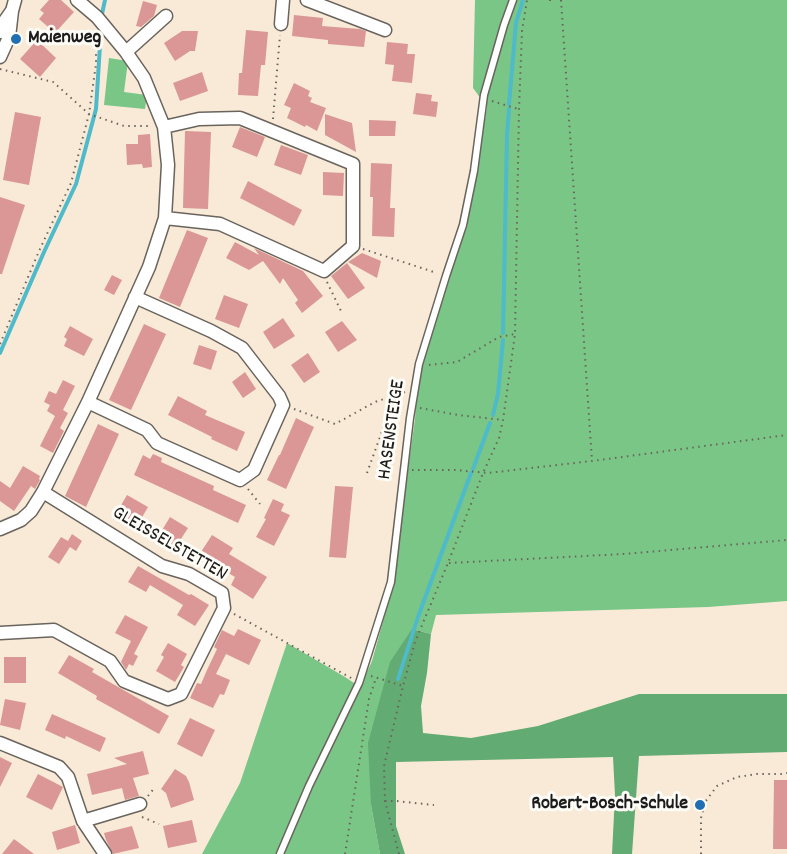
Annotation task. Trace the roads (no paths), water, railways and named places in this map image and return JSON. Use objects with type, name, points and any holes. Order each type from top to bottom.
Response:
[{"type":"street","points":[[0,529],[21,520],[31,512],[43,492],[88,402],[149,267],[165,218],[168,165],[164,127],[144,78],[97,17],[77,0]]},
{"type":"street","points":[[281,24],[282,0]]},
{"type":"street","points":[[307,0],[385,30]]},
{"type":"street","points":[[0,32],[14,5]]},
{"type":"street","points":[[0,57],[9,37],[14,5]]},
{"type":"street","points":[[126,52],[166,16]]},
{"type":"street","points":[[164,127],[199,119],[240,118],[353,164],[353,246],[324,271],[220,224],[165,218]]},
{"type":"street","points":[[88,402],[147,430],[157,443],[240,480],[254,470],[283,405],[279,396],[242,348],[211,331],[135,297]]},
{"type":"street","name":"GLEISSELSTETTEN","points":[[0,633],[54,630],[110,661],[124,681],[168,699],[182,694],[224,608],[222,593],[189,574],[162,566],[43,492]]},
{"type":"street","points":[[0,743],[59,767],[68,777],[83,821],[105,854]]},
{"type":"street","points":[[83,821],[140,804]]},
{"type":"lane","name":"HASENSTEIGE","points":[[280,854],[309,786],[359,683],[392,582],[404,470],[419,364],[464,225],[474,171],[483,99],[513,0]]},
{"type":"waterway","points":[[102,14],[105,0]]},
{"type":"waterway","points":[[509,104],[516,23],[523,0]]},
{"type":"waterway","points":[[0,353],[76,184],[96,109],[101,29]]},
{"type":"waterway","points":[[503,333],[509,109]]},
{"type":"waterway","points":[[493,415],[498,394],[503,340]]},
{"type":"waterway","points":[[473,469],[490,423]]},
{"type":"waterway","points":[[398,679],[418,617],[471,473]]},
{"type":"place","name":"Maienweg","points":[[16,39]]},
{"type":"place","name":"Robert-Bosch-Schule","points":[[700,805]]}]
